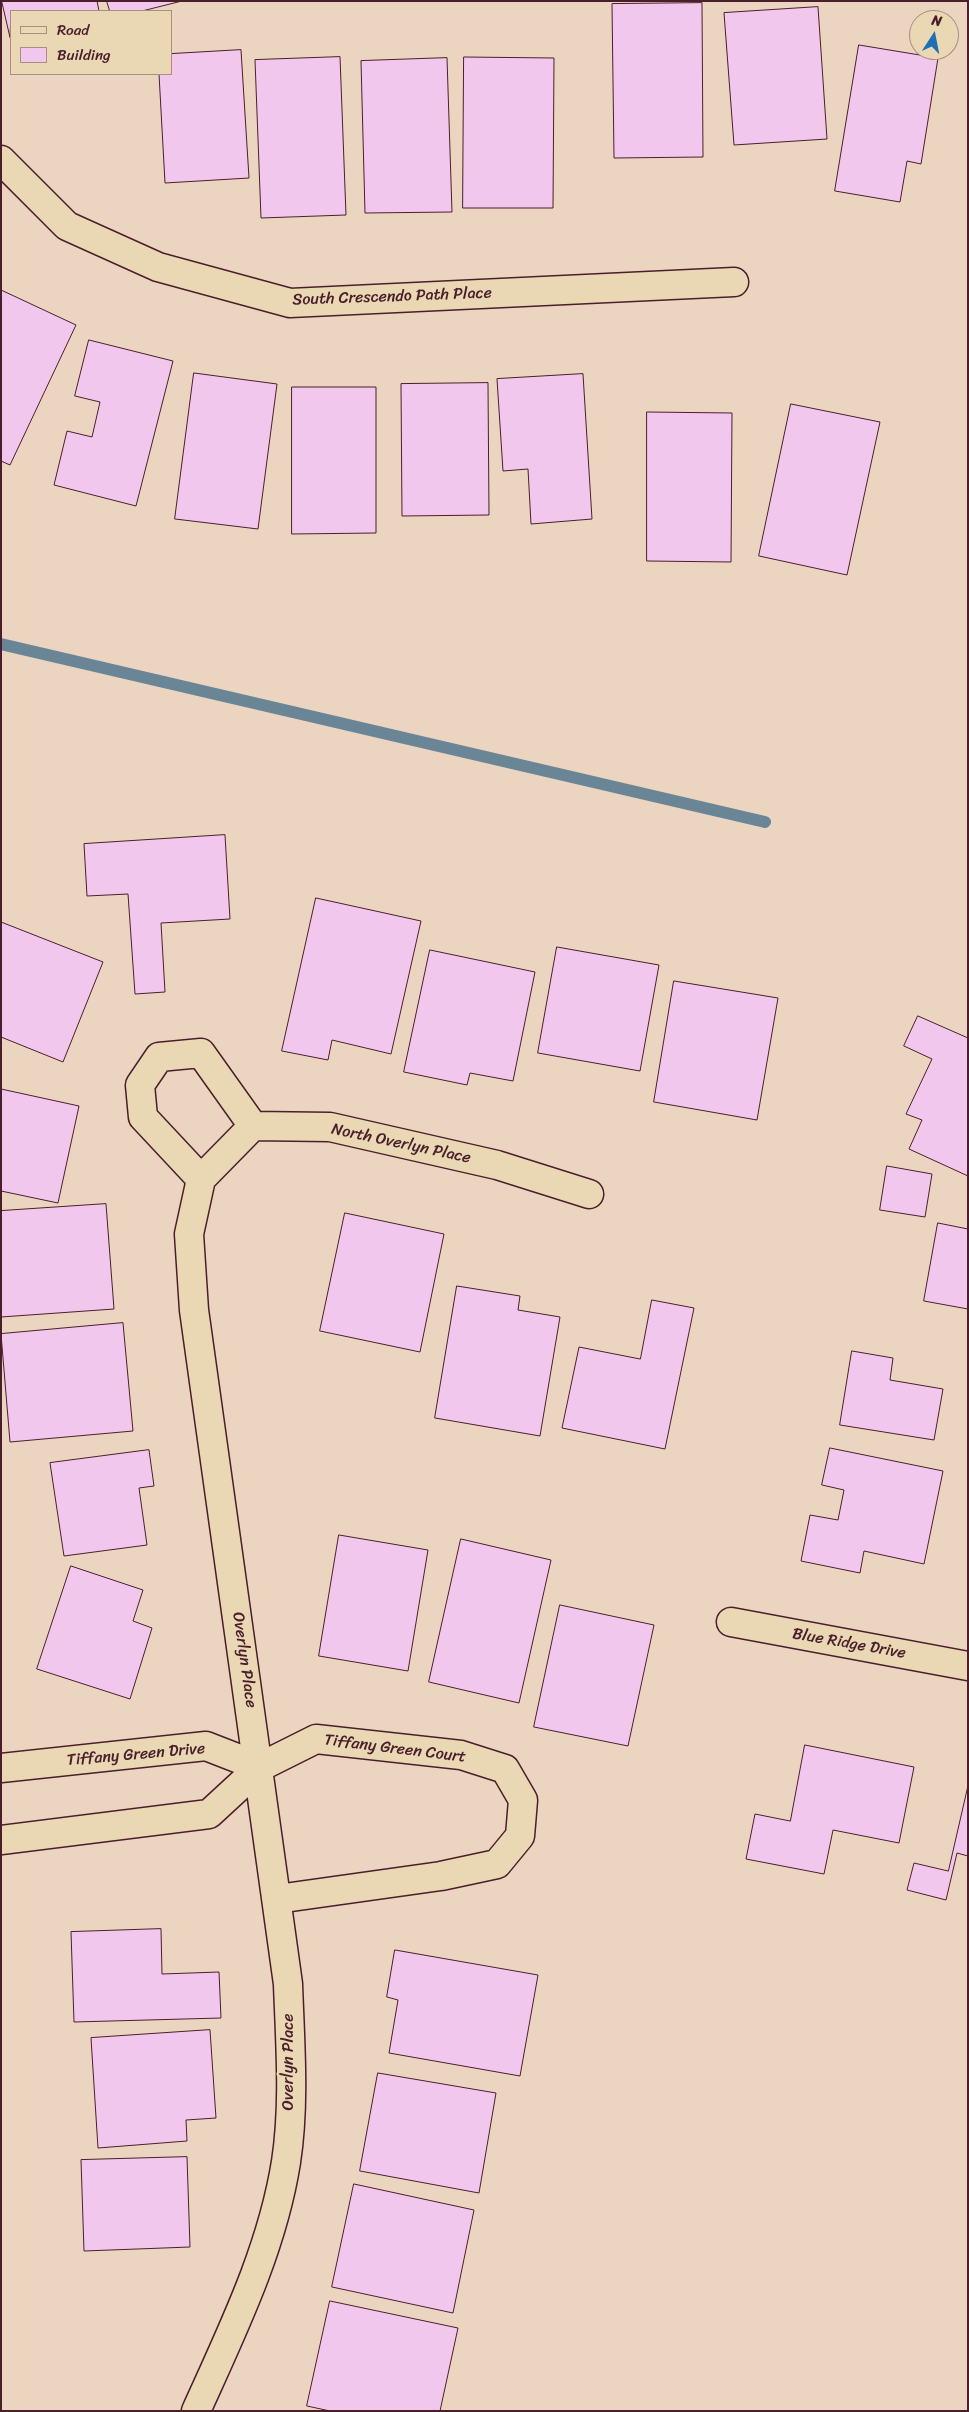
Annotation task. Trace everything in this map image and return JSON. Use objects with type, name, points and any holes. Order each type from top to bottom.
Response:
[{"type":"street","name":"South Crescendo Path Place","points":[[1,160],[67,226],[158,267],[290,303],[734,282]]},
{"type":"street","points":[[202,1053],[253,1126],[201,1179],[143,1117],[140,1085],[159,1057],[202,1053]]},
{"type":"street","name":"North Overlyn Place","points":[[253,1126],[330,1127],[497,1165],[589,1194]]},
{"type":"street","name":"Overlyn Place","points":[[196,2411],[244,2304],[272,2222],[286,2161],[291,2084],[288,1984],[260,1767],[194,1310],[189,1234],[201,1179]]},
{"type":"street","name":"Blue Ridge Drive","points":[[731,1622],[968,1666]]},
{"type":"street","name":"Tiffany Green Court","points":[[260,1767],[316,1739],[461,1755],[505,1770],[523,1800],[520,1836],[496,1864],[440,1876],[277,1899]]},
{"type":"street","name":"Tiffany Green Drive","points":[[1,1768],[206,1746],[260,1767]]},
{"type":"street","points":[[1,1840],[210,1814],[260,1767]]},
{"type":"building","points":[[2,1],[97,1],[99,10],[10,10],[10,37]]},
{"type":"building","points":[[107,1],[182,1],[146,10],[110,10]]},
{"type":"building","points":[[702,3],[703,157],[614,158],[612,4]]},
{"type":"building","points":[[818,7],[827,139],[734,145],[724,13]]},
{"type":"building","points":[[859,45],[909,53],[909,60],[938,60],[921,164],[907,161],[900,202],[835,191]]},
{"type":"building","points":[[241,50],[249,178],[165,183],[159,75],[172,75],[172,54]]},
{"type":"building","points":[[340,57],[346,215],[261,218],[255,60]]},
{"type":"building","points":[[464,57],[554,58],[553,208],[463,208]]},
{"type":"building","points":[[447,58],[452,212],[365,213],[361,61]]},
{"type":"building","points":[[1,290],[76,325],[10,465],[1,461]]},
{"type":"building","points":[[89,340],[173,361],[136,506],[54,485],[67,431],[92,437],[100,402],[75,396]]},
{"type":"building","points":[[194,373],[277,384],[258,529],[175,519]]},
{"type":"building","points":[[583,374],[592,519],[531,524],[528,469],[503,471],[497,379]]},
{"type":"building","points":[[488,383],[489,515],[402,516],[401,384]]},
{"type":"building","points":[[292,387],[376,387],[376,533],[292,534]]},
{"type":"building","points":[[791,404],[880,422],[847,575],[759,556]]},
{"type":"building","points":[[647,412],[732,413],[731,562],[647,561]]},
{"type":"building","points":[[225,835],[230,919],[161,923],[165,992],[135,994],[128,894],[87,896],[84,844]]},
{"type":"building","points":[[316,898],[421,921],[391,1054],[332,1040],[328,1060],[282,1051]]},
{"type":"building","points":[[1,922],[103,962],[63,1062],[1,1037]]},
{"type":"building","points":[[557,947],[659,965],[640,1071],[538,1053]]},
{"type":"building","points":[[430,950],[535,972],[513,1081],[470,1073],[467,1085],[404,1072]]},
{"type":"building","points":[[674,981],[778,998],[757,1120],[654,1102]]},
{"type":"building","points":[[918,1016],[968,1038],[968,1176],[909,1149],[922,1120],[906,1114],[932,1059],[904,1046]]},
{"type":"building","points":[[1,1089],[79,1106],[58,1203],[1,1191]]},
{"type":"building","points":[[887,1166],[932,1174],[925,1217],[880,1210]]},
{"type":"building","points":[[106,1204],[114,1309],[1,1317],[1,1211]]},
{"type":"building","points":[[345,1213],[444,1234],[420,1352],[320,1331]]},
{"type":"building","points":[[938,1223],[968,1229],[968,1309],[924,1301]]},
{"type":"building","points":[[457,1286],[520,1296],[518,1310],[560,1317],[540,1436],[435,1418]]},
{"type":"building","points":[[652,1300],[694,1308],[665,1449],[562,1428],[579,1347],[640,1359]]},
{"type":"building","points":[[123,1323],[133,1431],[10,1442],[1,1334]]},
{"type":"building","points":[[852,1351],[893,1358],[890,1380],[943,1389],[934,1440],[840,1425]]},
{"type":"building","points":[[830,1448],[943,1471],[924,1564],[864,1551],[860,1573],[801,1561],[810,1515],[838,1520],[844,1490],[822,1485]]},
{"type":"building","points":[[149,1450],[154,1486],[139,1488],[147,1545],[64,1556],[50,1463]]},
{"type":"building","points":[[339,1535],[428,1550],[408,1671],[319,1656]]},
{"type":"building","points":[[461,1539],[551,1560],[519,1703],[429,1682]]},
{"type":"building","points":[[71,1566],[143,1590],[133,1621],[152,1628],[130,1699],[37,1669]]},
{"type":"building","points":[[560,1605],[654,1625],[628,1746],[534,1727]]},
{"type":"building","points":[[805,1745],[914,1767],[899,1843],[833,1830],[824,1874],[746,1859],[755,1814],[790,1821]]},
{"type":"building","points":[[968,1786],[968,1856],[957,1853],[946,1900],[907,1890],[914,1863],[948,1871]]},
{"type":"building","points":[[161,1929],[162,1974],[219,1972],[221,2018],[74,2022],[71,1932]]},
{"type":"building","points":[[395,1950],[538,1975],[520,2076],[389,2053],[398,2000],[387,1997]]},
{"type":"building","points":[[210,2030],[216,2118],[186,2120],[187,2141],[98,2148],[91,2038]]},
{"type":"building","points":[[378,2073],[496,2093],[479,2193],[360,2171]]},
{"type":"building","points":[[187,2157],[190,2247],[84,2251],[81,2160]]},
{"type":"building","points":[[354,2184],[474,2210],[453,2313],[332,2287]]},
{"type":"building","points":[[330,2301],[458,2328],[440,2411],[330,2411],[307,2406]]},
{"type":"waterway","points":[[1,644],[765,822]]}]
